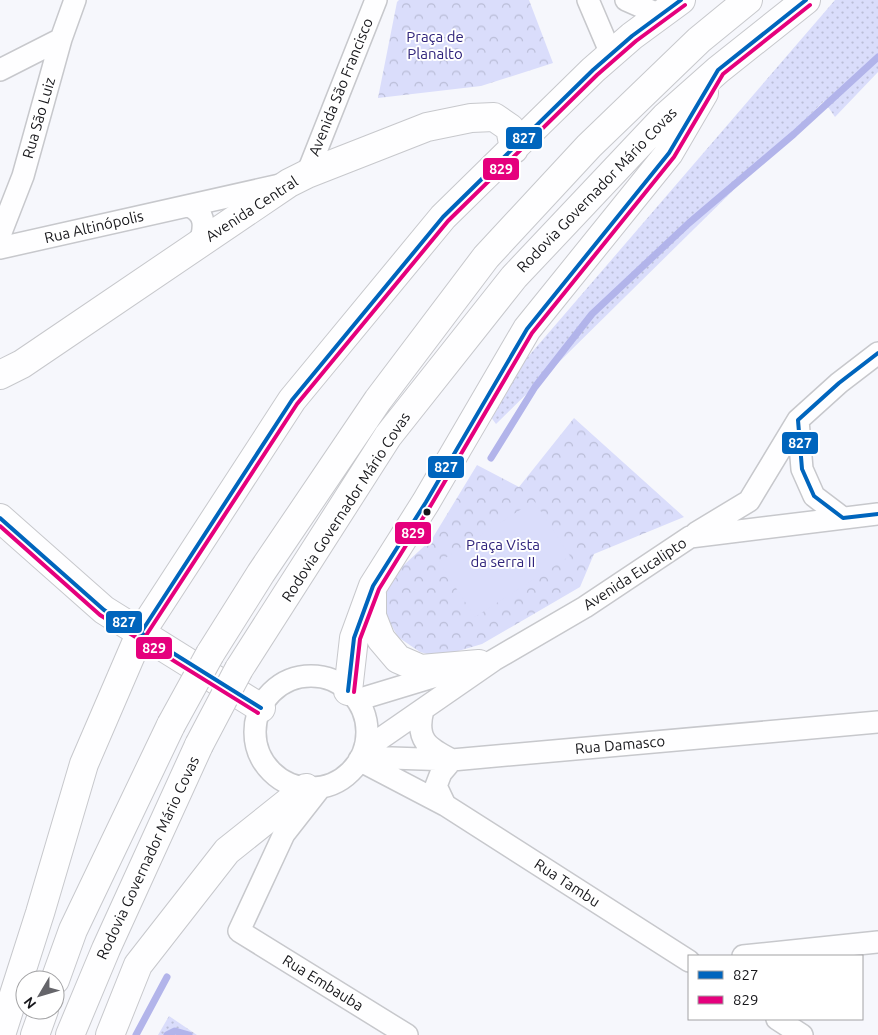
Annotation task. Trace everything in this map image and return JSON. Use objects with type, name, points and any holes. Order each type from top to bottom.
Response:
[{"type":"main road","name":"Rodovia Governador Mário Covas","points":[[59,970],[73,930],[171,725],[210,654],[261,573],[378,400],[486,257],[589,146],[699,40],[748,0]]},
{"type":"main road","name":"Rodovia Governador Mário Covas","points":[[70,1035],[106,949],[199,745],[240,669],[388,436],[514,277],[665,118],[718,70],[806,0]]},
{"type":"main road","points":[[5,1023],[84,764],[140,634],[292,400],[443,218],[592,70],[632,36],[671,8]]},
{"type":"main road","points":[[352,695],[354,638],[373,586],[426,502],[528,329],[669,153],[718,70]]},
{"type":"main road","name":"Avenida Central","points":[[0,375],[22,364],[298,178],[427,127],[471,118],[494,117],[510,128],[514,149]]},
{"type":"main road","points":[[2,525],[104,610],[261,708]]},
{"type":"main road","points":[[373,586],[372,616],[381,640],[398,659],[421,669],[487,662]]},
{"type":"main road","points":[[110,1035],[138,965],[227,852],[313,788]]},
{"type":"street","name":"Rua São Luiz","points":[[0,235],[23,176],[61,39],[75,0]]},
{"type":"street","name":"Avenida São Francisco","points":[[298,178],[376,0]]},
{"type":"street","points":[[588,0],[611,54]]},
{"type":"street","points":[[626,0],[671,8]]},
{"type":"street","points":[[0,70],[61,39]]},
{"type":"street","name":"Rua Altinópolis","points":[[0,248],[188,206],[298,178]]},
{"type":"street","points":[[188,206],[195,208],[202,218],[204,231],[199,244]]},
{"type":"street","points":[[690,537],[749,500],[798,420],[839,383],[878,353]]},
{"type":"street","points":[[798,420],[802,468],[814,496],[843,518]]},
{"type":"street","name":"Avenida Eucalipto","points":[[361,756],[487,662],[585,607],[690,537],[878,514]]},
{"type":"street","name":"Avenida Eucalipto","points":[[352,695],[487,662]]},
{"type":"street","points":[[302,677],[316,677],[329,680],[352,695],[365,717],[367,731],[361,756],[344,778],[333,784],[313,788],[293,785],[270,771],[262,760],[255,734],[256,720],[268,696],[278,687],[302,677]]},
{"type":"street","points":[[423,710],[419,724],[422,738],[433,750],[452,760],[441,772],[436,786],[445,805]]},
{"type":"street","name":"Rua Damasco","points":[[361,756],[452,760],[878,722]]},
{"type":"street","name":"Rua Tambu","points":[[361,756],[445,805],[688,959]]},
{"type":"street","name":"Rua Embauba","points":[[313,788],[284,834],[239,931],[407,1035]]},
{"type":"street","points":[[757,955],[878,942]]},
{"type":"street","points":[[779,1020],[802,1035]]},
{"type":"green space","name":"Praça de Planalto","points":[[399,0],[529,0],[553,63],[481,86],[378,98],[397,2]]},
{"type":"green space","points":[[835,0],[878,0],[878,72],[835,117],[824,101],[496,424],[484,408]]},
{"type":"green space","name":"Praça Vista da serra II","points":[[574,418],[684,517],[594,554],[580,587],[482,644],[438,657],[420,652],[398,637],[385,614],[386,590],[392,576],[432,539],[477,465],[519,487]]},
{"type":"green space","points":[[534,501],[570,556],[475,617],[439,562]]},
{"type":"green space","points":[[169,1016],[197,1035],[158,1035]]},
{"type":"waterway","points":[[491,458],[535,387],[592,314],[689,223],[794,134],[878,57]]},
{"type":"waterway","points":[[136,1035],[167,977]]},
{"type":"waterway","points":[[167,1035],[175,1031],[189,1035]]},
{"type":"transit line","name":"827","points":[[140,634],[292,400],[443,217],[593,70],[632,36],[681,0]]},
{"type":"transit line","name":"827","points":[[348,691],[354,638],[373,586],[426,502],[527,329],[669,153],[718,70],[806,0]]},
{"type":"transit line","name":"829","points":[[145,637],[297,404],[448,221],[597,75],[636,41],[685,5]]},
{"type":"transit line","name":"829","points":[[354,692],[360,639],[379,589],[431,505],[532,333],[674,157],[723,74],[810,5]]},
{"type":"transit line","name":"827","points":[[878,353],[839,383],[798,420],[802,469],[814,496],[843,518],[878,514]]},
{"type":"transit line","name":"827","points":[[0,518],[104,610],[261,708]]},
{"type":"transit line","name":"829","points":[[0,526],[100,615],[258,713]]}]
